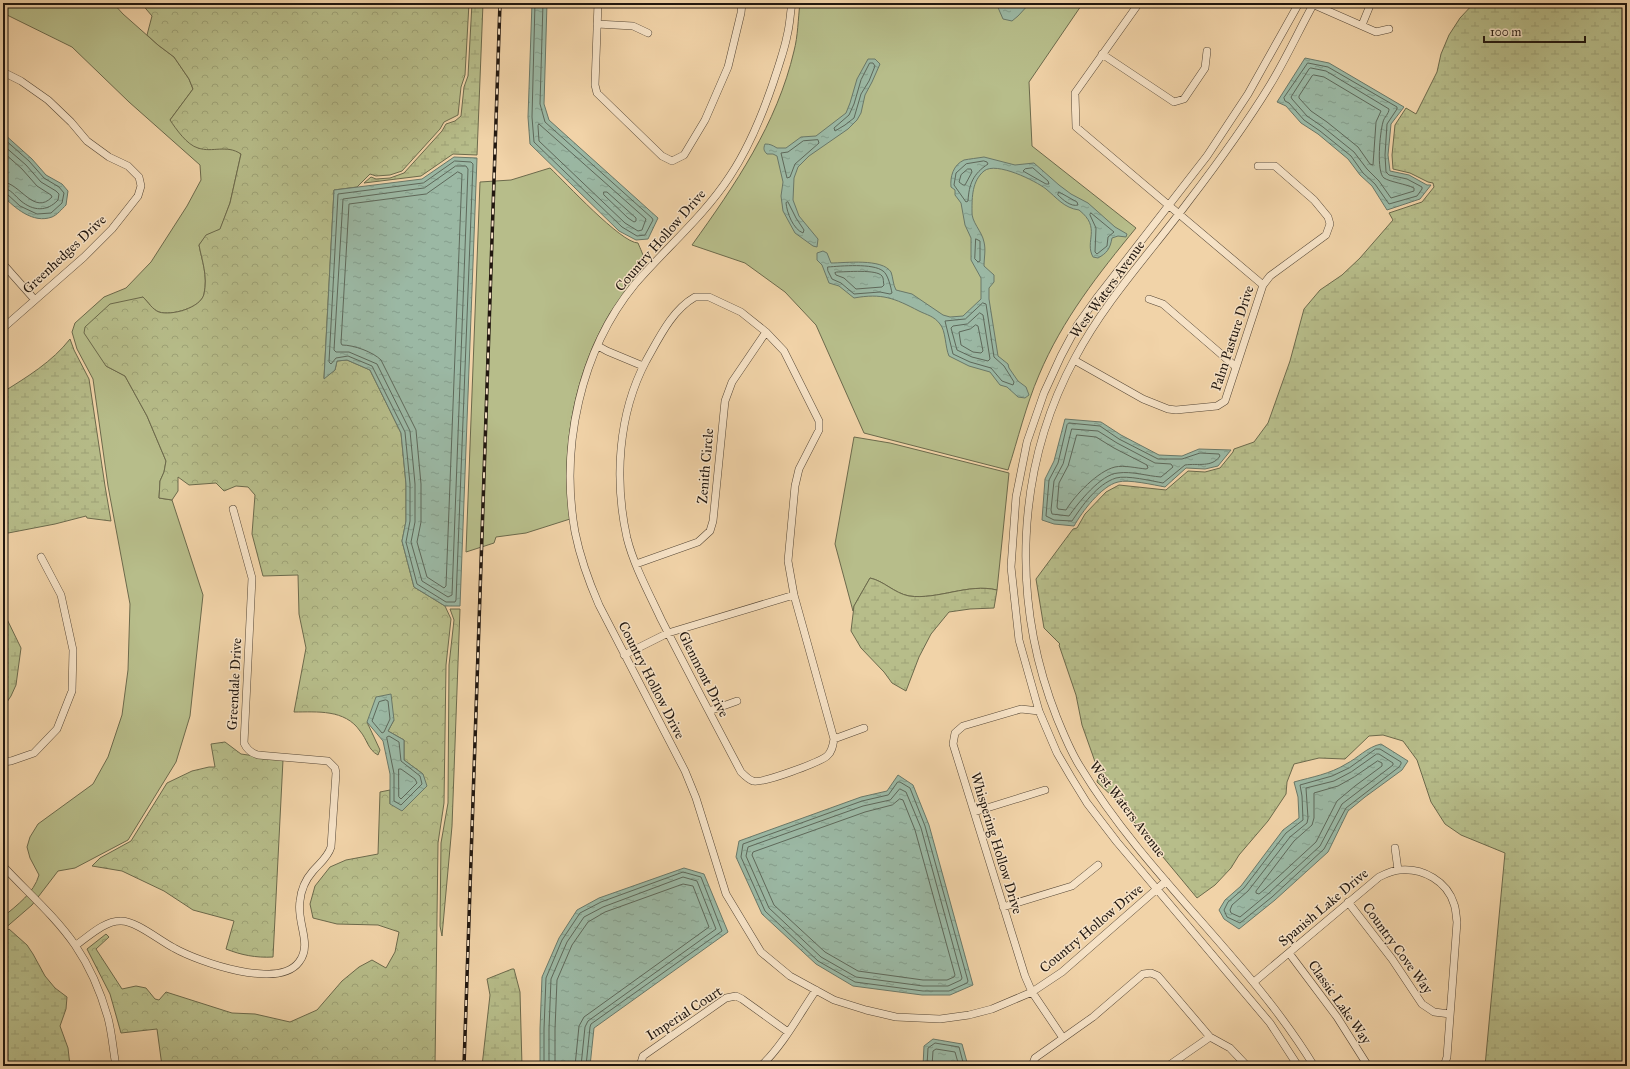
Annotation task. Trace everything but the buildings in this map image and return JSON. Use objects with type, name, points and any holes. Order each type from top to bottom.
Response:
[{"type":"street","points":[[598,3],[595,85],[598,93],[662,156],[672,161],[684,155],[705,120],[728,66],[742,3]]},
{"type":"street","name":"Country Hollow Drive","points":[[792,3],[787,37],[769,95],[751,140],[730,177],[704,211],[635,285],[613,316],[598,346],[579,400],[573,428],[571,495],[575,533],[590,582],[624,655],[688,778],[696,798],[726,894],[761,952],[790,976],[834,1000],[896,1017],[940,1019],[992,1010],[1032,992],[1062,972],[1166,882]]},
{"type":"street","points":[[1139,3],[1075,93],[1076,127],[1263,285]]},
{"type":"street","name":"West Waters Avenue","points":[[1298,1066],[1270,1023],[1117,842],[1087,804],[1057,753],[1039,711],[1019,640],[1011,567],[1016,497],[1027,442],[1044,393],[1078,324],[1207,156],[1248,94],[1299,3]]},
{"type":"street","points":[[1362,25],[1371,3]]},
{"type":"street","points":[[1312,4],[1376,32],[1389,29]]},
{"type":"street","name":"West Waters Avenue","points":[[1312,4],[1263,95],[1239,132],[1180,214],[1110,302],[1074,360],[1057,396],[1042,438],[1031,484],[1026,522],[1025,566],[1031,631],[1047,691],[1078,765],[1109,811],[1166,882],[1254,982],[1303,1048],[1314,1066]]},
{"type":"street","points":[[597,24],[633,26],[648,32]]},
{"type":"street","points":[[1102,54],[1174,102],[1184,99],[1205,68],[1207,51]]},
{"type":"street","name":"Greenhedges Drive","points":[[3,72],[21,81],[48,100],[71,122],[87,141],[109,157],[128,166],[139,178],[141,186],[138,196],[112,229],[84,257],[3,328]]},
{"type":"street","name":"Palm Pasture Drive","points":[[1074,360],[1143,399],[1168,409],[1176,410],[1217,406],[1225,401],[1263,285],[1270,276],[1326,235],[1330,224],[1328,217],[1314,200],[1275,166],[1258,166]]},
{"type":"street","points":[[3,264],[35,300]]},
{"type":"street","name":"Glenmont Drive","points":[[695,297],[709,297],[741,312],[766,332],[784,351],[820,421],[819,430],[799,469],[795,486],[788,561],[794,595],[834,739],[833,748],[828,756],[818,762],[765,781],[753,781],[740,772],[668,633],[636,564],[627,539],[622,511],[619,466],[626,416],[643,366],[656,342],[686,302],[695,297]]},
{"type":"street","points":[[1149,299],[1163,304],[1236,367]]},
{"type":"street","name":"Zenith Circle","points":[[636,564],[698,542],[710,531],[713,521],[724,401],[732,382],[766,332]]},
{"type":"street","points":[[598,346],[643,366]]},
{"type":"street","name":"Greendale Drive","points":[[76,945],[108,924],[128,921],[174,948],[193,957],[220,966],[253,973],[279,974],[288,971],[294,968],[304,954],[305,945],[299,917],[300,900],[302,890],[307,880],[329,854],[331,847],[336,773],[335,768],[328,761],[252,754],[244,743],[252,578],[233,509]]},
{"type":"street","points":[[3,762],[34,753],[57,729],[72,691],[73,650],[62,595],[41,557]]},
{"type":"street","points":[[624,655],[668,633],[794,595]]},
{"type":"street","points":[[709,711],[737,701]]},
{"type":"street","name":"Whispering Hollow Drive","points":[[1039,711],[1021,709],[963,726],[955,733],[953,744],[1025,976],[1032,992],[1063,1038]]},
{"type":"street","points":[[834,739],[864,728]]},
{"type":"street","points":[[974,812],[1045,790]]},
{"type":"street","points":[[1395,848],[1398,870]]},
{"type":"street","points":[[1003,907],[1072,886],[1098,865]]},
{"type":"street","points":[[3,866],[52,916],[76,945],[89,968],[100,994],[108,1019],[116,1066]]},
{"type":"street","name":"Spanish Lake Drive","points":[[1254,982],[1379,877],[1398,870],[1415,870],[1432,876],[1446,888],[1454,904],[1457,922],[1447,1058],[1444,1066]]},
{"type":"street","name":"Country Cove Way","points":[[1348,902],[1392,959],[1422,1004],[1434,1012],[1450,1014]]},
{"type":"street","name":"Classic Lake Way","points":[[1289,953],[1338,1017],[1368,1066]]},
{"type":"street","points":[[1032,1066],[1035,1058],[1093,1017],[1143,974],[1151,973],[1158,976],[1210,1037],[1230,1048],[1247,1066]]},
{"type":"street","points":[[761,1066],[768,1060],[816,990]]},
{"type":"street","name":"Imperial Court","points":[[640,1066],[643,1056],[726,998],[736,996],[742,999],[788,1032]]},
{"type":"street","points":[[1168,1066],[1210,1037]]},
{"type":"green space","points":[[3,3],[113,3],[123,14],[158,45],[174,57],[189,79],[193,89],[170,120],[198,148],[234,149],[241,154],[230,203],[220,230],[207,235],[199,245],[205,281],[202,299],[192,307],[171,313],[164,313],[155,310],[143,297],[135,300],[106,366],[125,376],[147,416],[166,461],[164,472],[160,481],[159,498],[172,500],[203,595],[190,716],[176,762],[128,840],[75,868],[58,871],[32,905],[3,930],[3,917],[29,893],[39,875],[30,858],[27,847],[30,837],[38,824],[93,784],[108,757],[122,715],[128,670],[130,604],[108,486],[93,379],[77,349],[72,332],[75,323],[104,297],[126,288],[151,262],[187,206],[201,180],[200,165],[129,102],[72,47],[3,13]]},
{"type":"green space","points":[[141,3],[469,3],[465,75],[461,87],[458,115],[444,122],[440,129],[402,171],[390,175],[376,176],[370,174],[357,187],[334,190],[324,378],[335,370],[337,361],[347,360],[370,370],[401,433],[406,484],[406,521],[402,541],[414,587],[445,606],[451,619],[446,665],[444,803],[438,843],[435,1066],[162,1066],[157,1029],[121,1033],[110,994],[87,949],[106,934],[109,937],[96,949],[122,989],[136,986],[146,988],[155,999],[159,1000],[166,992],[232,1013],[255,1014],[290,1022],[317,1010],[342,981],[359,967],[372,960],[386,968],[395,952],[399,932],[378,925],[337,924],[313,918],[310,904],[315,886],[330,867],[346,860],[378,854],[380,792],[390,790],[390,804],[423,774],[404,760],[404,740],[388,731],[394,720],[367,722],[380,750],[378,755],[372,750],[354,724],[347,719],[330,713],[294,712],[306,648],[299,614],[298,575],[263,576],[252,534],[255,495],[248,487],[236,486],[224,491],[216,483],[189,485],[178,477],[178,491],[172,500],[159,498],[160,481],[164,472],[166,461],[147,416],[125,376],[106,366],[84,333],[85,327],[110,304],[143,297],[157,311],[171,313],[192,307],[202,299],[205,281],[199,245],[206,235],[220,229],[230,203],[241,154],[225,149],[209,150],[198,148],[190,144],[175,128],[170,120],[193,89],[189,79],[174,57],[147,35],[152,16]]},
{"type":"green space","points":[[472,3],[483,3],[477,155],[453,154],[421,176],[364,183],[371,177],[376,179],[390,178],[404,173],[442,131],[446,124],[455,121],[461,116],[464,87],[468,76]]},
{"type":"green space","points":[[800,3],[1083,3],[1029,82],[1032,146],[1136,228],[1108,262],[1082,298],[1048,355],[1030,398],[1008,470],[864,433],[816,325],[785,292],[745,263],[692,245],[724,200],[766,129],[786,78],[795,45]]},
{"type":"green space","points":[[1474,3],[1627,3],[1627,1066],[1485,1066],[1505,853],[1461,835],[1445,824],[1431,802],[1417,760],[1403,741],[1383,735],[1369,736],[1345,759],[1319,758],[1294,764],[1287,782],[1286,794],[1268,821],[1239,855],[1231,868],[1215,885],[1197,898],[1114,798],[1097,782],[1099,773],[1082,725],[1076,695],[1059,645],[1060,644],[1044,628],[1036,579],[1073,529],[1077,528],[1085,514],[1106,492],[1119,485],[1166,490],[1188,471],[1205,472],[1220,468],[1234,449],[1254,442],[1268,423],[1290,361],[1304,309],[1320,290],[1342,275],[1360,258],[1393,220],[1389,213],[1422,202],[1434,187],[1433,183],[1410,173],[1393,169],[1392,155],[1395,125],[1406,108],[1416,114],[1437,72],[1441,54],[1449,35],[1460,18]]},
{"type":"green space","points":[[550,168],[607,223],[619,233],[638,243],[644,260],[635,280],[610,313],[601,329],[585,367],[579,388],[570,431],[568,453],[567,475],[570,519],[526,533],[496,537],[494,543],[466,552],[480,182],[511,180]]},
{"type":"green space","points":[[70,339],[89,379],[111,521],[87,518],[86,516],[55,524],[3,534],[3,392],[47,362]]},
{"type":"green space","points":[[854,437],[890,443],[1009,473],[997,590],[986,588],[931,596],[909,596],[870,578],[854,606],[853,611],[835,544]]},
{"type":"green space","points":[[870,578],[909,596],[931,596],[986,588],[997,590],[994,608],[949,612],[931,634],[919,657],[906,691],[892,683],[884,672],[861,648],[851,631],[854,606]]},
{"type":"green space","points":[[450,609],[460,609],[452,826],[442,936],[440,926],[441,843],[448,803],[449,665],[454,620]]},
{"type":"green space","points":[[3,611],[21,648],[16,685],[3,708]]},
{"type":"green space","points":[[225,742],[241,754],[283,760],[273,957],[249,956],[226,949],[234,921],[193,910],[164,891],[122,871],[92,866],[100,858],[131,841],[167,783],[192,771],[215,767],[211,744]]},
{"type":"green space","points":[[9,929],[27,945],[45,976],[55,988],[67,997],[66,1009],[60,1026],[68,1048],[70,1066],[3,1066],[3,938],[4,934]]},
{"type":"green space","points":[[514,969],[520,992],[522,1066],[482,1066],[490,995],[487,979]]},
{"type":"water","points":[[532,3],[547,3],[544,104],[549,120],[658,218],[648,239],[636,240],[619,231],[530,144],[528,117]]},
{"type":"water","points":[[996,3],[1030,3],[1012,21],[1003,19]]},
{"type":"water","points":[[1305,58],[1329,63],[1404,107],[1391,124],[1388,155],[1390,171],[1409,175],[1427,185],[1431,185],[1420,199],[1387,210],[1372,186],[1360,175],[1348,159],[1318,134],[1301,123],[1286,106],[1277,102]]},
{"type":"water","points":[[868,59],[875,59],[880,64],[865,95],[861,113],[857,120],[848,129],[809,156],[798,167],[794,178],[793,200],[799,216],[818,239],[817,247],[813,246],[795,233],[783,211],[781,196],[783,182],[777,156],[767,154],[764,150],[764,146],[765,144],[768,144],[777,148],[786,148],[801,137],[816,136],[846,113],[857,79]]},
{"type":"water","points":[[3,133],[32,159],[46,175],[62,184],[68,191],[66,205],[54,216],[45,219],[31,217],[19,210],[3,196]]},
{"type":"water","points":[[454,157],[477,158],[460,606],[445,606],[414,587],[402,541],[406,521],[406,484],[401,433],[370,370],[347,360],[337,361],[335,370],[324,379],[334,190],[422,179]]},
{"type":"water","points":[[984,157],[1015,165],[1034,163],[1059,185],[1071,194],[1088,203],[1115,227],[1127,234],[1126,237],[1118,236],[1112,238],[1109,248],[1104,254],[1098,258],[1093,257],[1090,245],[1090,223],[1079,210],[1065,205],[1034,181],[1016,173],[997,168],[984,171],[980,175],[975,184],[972,215],[984,242],[984,266],[994,275],[994,282],[989,288],[989,299],[998,356],[1008,364],[1018,381],[1026,387],[1029,395],[1025,398],[1018,397],[1007,387],[1000,385],[990,372],[969,366],[949,356],[942,327],[933,317],[895,300],[880,296],[854,298],[839,286],[829,283],[822,265],[817,260],[817,253],[823,251],[827,253],[831,263],[863,262],[880,265],[891,272],[896,290],[912,294],[943,315],[950,317],[963,316],[981,299],[981,278],[971,260],[971,238],[965,225],[961,203],[955,195],[955,190],[951,187],[951,179],[955,168],[960,162]]},
{"type":"water","points":[[1065,419],[1101,422],[1121,435],[1159,455],[1182,456],[1199,449],[1231,450],[1218,466],[1205,469],[1186,468],[1165,487],[1128,481],[1112,484],[1093,500],[1074,526],[1054,524],[1042,520],[1045,479],[1054,461]]},
{"type":"water","points":[[391,694],[394,720],[388,731],[404,740],[404,760],[423,774],[427,786],[402,811],[390,804],[390,774],[383,741],[367,722],[376,697]]},
{"type":"water","points":[[1381,744],[1408,761],[1402,770],[1348,811],[1328,852],[1275,900],[1239,929],[1224,919],[1219,910],[1225,900],[1241,886],[1283,830],[1299,818],[1298,797],[1294,782],[1334,770],[1350,762],[1376,745]]},
{"type":"water","points":[[898,775],[913,785],[929,825],[973,985],[950,995],[922,995],[853,986],[816,964],[762,914],[736,857],[739,841],[861,797],[887,791]]},
{"type":"water","points":[[684,868],[704,874],[728,932],[594,1028],[590,1066],[540,1066],[542,977],[559,938],[577,910],[599,898]]},
{"type":"water","points":[[933,1039],[962,1044],[968,1066],[923,1066],[924,1046]]},
{"type":"railway","points":[[464,1066],[500,3]]}]
